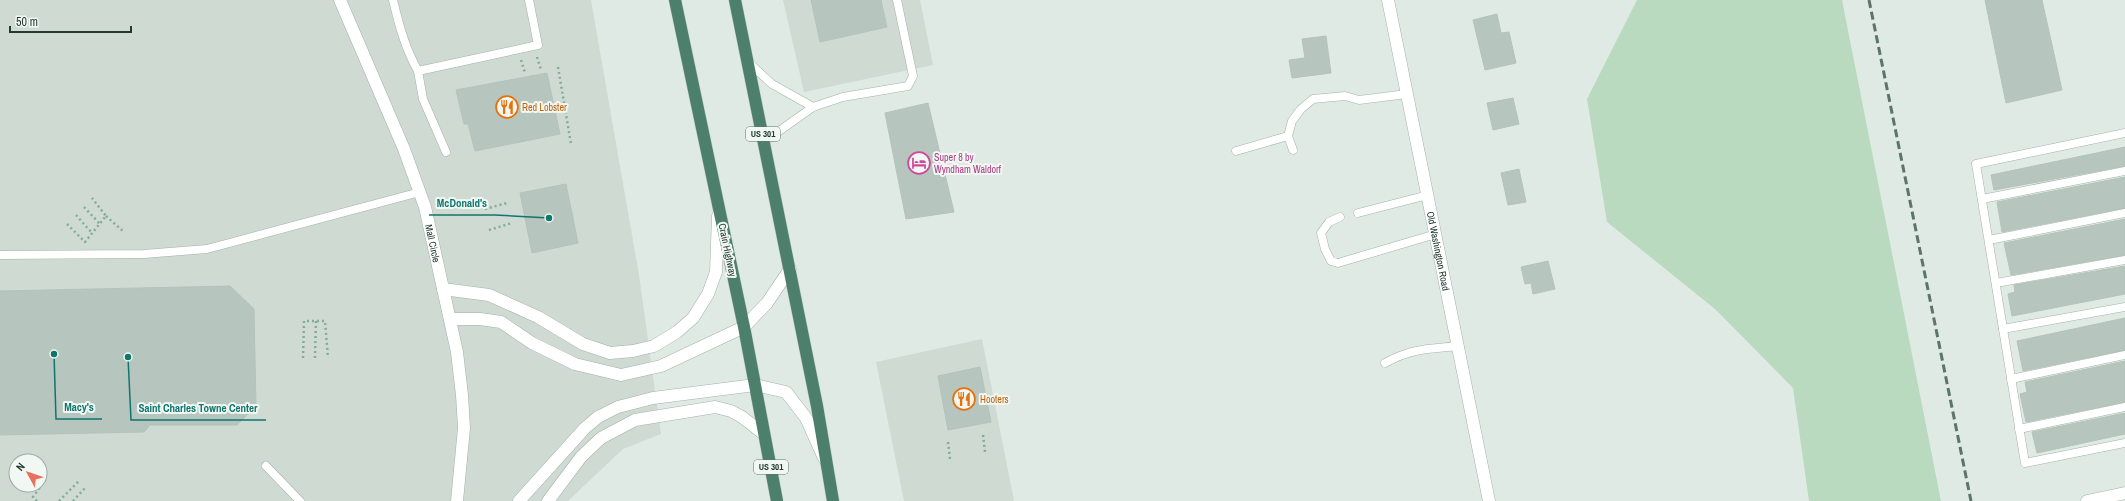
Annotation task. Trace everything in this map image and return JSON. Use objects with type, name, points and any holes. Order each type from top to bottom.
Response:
[{"type":"highway","name":"Crain Highway","points":[[675,0],[744,327],[777,501]]},
{"type":"highway","name":"US 301","points":[[735,0],[765,141],[833,501]]},
{"type":"street","name":"Mall Circle","points":[[340,0],[404,149],[425,207],[457,352],[463,408],[462,456],[457,501]]},
{"type":"street","name":"Old Washington Road","points":[[1388,0],[1489,501]]},
{"type":"street","points":[[443,289],[496,298],[538,317],[583,344],[610,353],[632,351],[654,346],[677,332],[693,318],[708,294],[716,272],[718,209]]},
{"type":"street","points":[[450,319],[480,319],[500,322],[532,343],[575,364],[621,375],[661,366],[744,327],[767,303],[790,269]]},
{"type":"street","points":[[519,501],[585,428],[605,413],[627,404],[653,398],[755,385],[786,392],[806,418],[827,465]]},
{"type":"street","points":[[548,501],[581,457],[601,438],[635,420],[715,407],[731,411],[742,417],[764,434]]},
{"type":"street","points":[[2087,501],[2125,493]]},
{"type":"lane","points":[[393,0],[401,33],[408,53],[418,71],[423,99],[446,152]]},
{"type":"lane","points":[[418,71],[538,45],[529,0]]},
{"type":"lane","points":[[765,141],[812,107],[843,98],[908,86],[913,76],[897,0]]},
{"type":"lane","points":[[748,62],[772,84],[812,107]]},
{"type":"lane","points":[[1293,150],[1288,136],[1292,121],[1301,108],[1313,99],[1344,96],[1360,100],[1407,94]]},
{"type":"lane","points":[[2125,133],[1976,164],[2024,463],[2125,443]]},
{"type":"lane","points":[[1236,151],[1288,136]]},
{"type":"lane","points":[[1982,199],[2125,171]]},
{"type":"lane","points":[[0,255],[144,254],[207,250],[420,192]]},
{"type":"lane","points":[[1358,213],[1428,195]]},
{"type":"lane","points":[[1988,240],[2125,213]]},
{"type":"lane","points":[[1340,217],[1328,222],[1321,233],[1325,249],[1331,261],[1338,262],[1436,234]]},
{"type":"lane","points":[[1996,283],[2125,260]]},
{"type":"lane","points":[[2003,329],[2125,307]]},
{"type":"lane","points":[[1385,363],[1412,351],[1427,348],[1458,346]]},
{"type":"lane","points":[[2011,379],[2125,355]]},
{"type":"lane","points":[[2019,429],[2125,408]]},
{"type":"lane","points":[[266,466],[300,501]]},
{"type":"path","points":[[558,67],[571,144]]},
{"type":"path","points":[[92,198],[106,216],[124,232]]},
{"type":"path","points":[[485,209],[507,203]]},
{"type":"path","points":[[84,207],[100,224]]},
{"type":"path","points":[[76,215],[92,233]]},
{"type":"path","points":[[67,224],[85,242],[106,216]]},
{"type":"path","points":[[489,230],[512,223]]},
{"type":"path","points":[[303,358],[304,321],[326,321],[328,358]]},
{"type":"path","points":[[315,358],[316,321]]},
{"type":"path","points":[[983,435],[985,452]]},
{"type":"path","points":[[948,442],[950,459]]},
{"type":"path","points":[[59,501],[80,480]]},
{"type":"path","points":[[73,501],[85,488]]},
{"type":"shaded area","points":[[0,0],[591,0],[639,275],[661,434],[623,449],[568,501],[0,501]]},
{"type":"shaded area","points":[[783,0],[920,0],[933,65],[804,92]]},
{"type":"shaded area","points":[[982,339],[1014,501],[904,501],[876,362]]},
{"type":"green space","points":[[1637,0],[1842,0],[1941,501],[1809,501],[1793,388],[1715,309],[1607,222],[1587,99]]},
{"type":"building","points":[[811,0],[881,0],[887,27],[820,42]]},
{"type":"building","points":[[1985,0],[2042,0],[2062,90],[2006,103]]},
{"type":"building","points":[[1497,14],[1501,33],[1509,32],[1516,63],[1485,70],[1473,20]]},
{"type":"building","points":[[1326,36],[1331,73],[1292,78],[1289,60],[1305,58],[1302,39]]},
{"type":"building","name":"Red Lobster","points":[[547,73],[560,134],[475,151],[468,124],[464,124],[456,90]]},
{"type":"building","points":[[1513,98],[1519,124],[1493,130],[1487,103]]},
{"type":"building","name":"Super 8 by Wyndham Waldorf","points":[[928,103],[954,212],[906,219],[885,113]]},
{"type":"building","points":[[2125,147],[2125,166],[1994,190],[1991,175]]},
{"type":"building","points":[[1519,169],[1526,202],[1508,205],[1501,173]]},
{"type":"building","points":[[2125,177],[2125,208],[2002,232],[1997,202]]},
{"type":"building","points":[[566,184],[578,243],[532,253],[520,193]]},
{"type":"building","points":[[2125,219],[2125,255],[2011,275],[2004,243]]},
{"type":"building","points":[[1548,261],[1555,289],[1533,294],[1531,283],[1525,284],[1521,267]]},
{"type":"building","points":[[2125,266],[2125,294],[2012,316],[2008,294],[2015,292],[2014,285]]},
{"type":"building","points":[[230,286],[254,309],[256,406],[237,425],[150,425],[144,432],[0,435],[0,291]]},
{"type":"building","points":[[2125,318],[2125,350],[2023,371],[2017,341]]},
{"type":"building","points":[[2125,361],[2125,402],[2026,422],[2020,394],[2027,392],[2025,382]]},
{"type":"building","name":"Hooters","points":[[980,367],[991,422],[948,430],[938,376]]},
{"type":"building","points":[[2125,413],[2125,434],[2037,453],[2032,432]]},
{"type":"railway","points":[[1869,0],[1971,501]]},
{"type":"place","name":"Red Lobster","points":[[507,107]]},
{"type":"place","name":"Super 8 by Wyndham Waldorf","points":[[919,163]]},
{"type":"place","name":"McDonald's","points":[[549,218]]},
{"type":"place","name":"Macy's","points":[[54,354]]},
{"type":"place","name":"Saint Charles Towne Center","points":[[128,357]]},
{"type":"place","name":"Hooters","points":[[964,399]]}]
